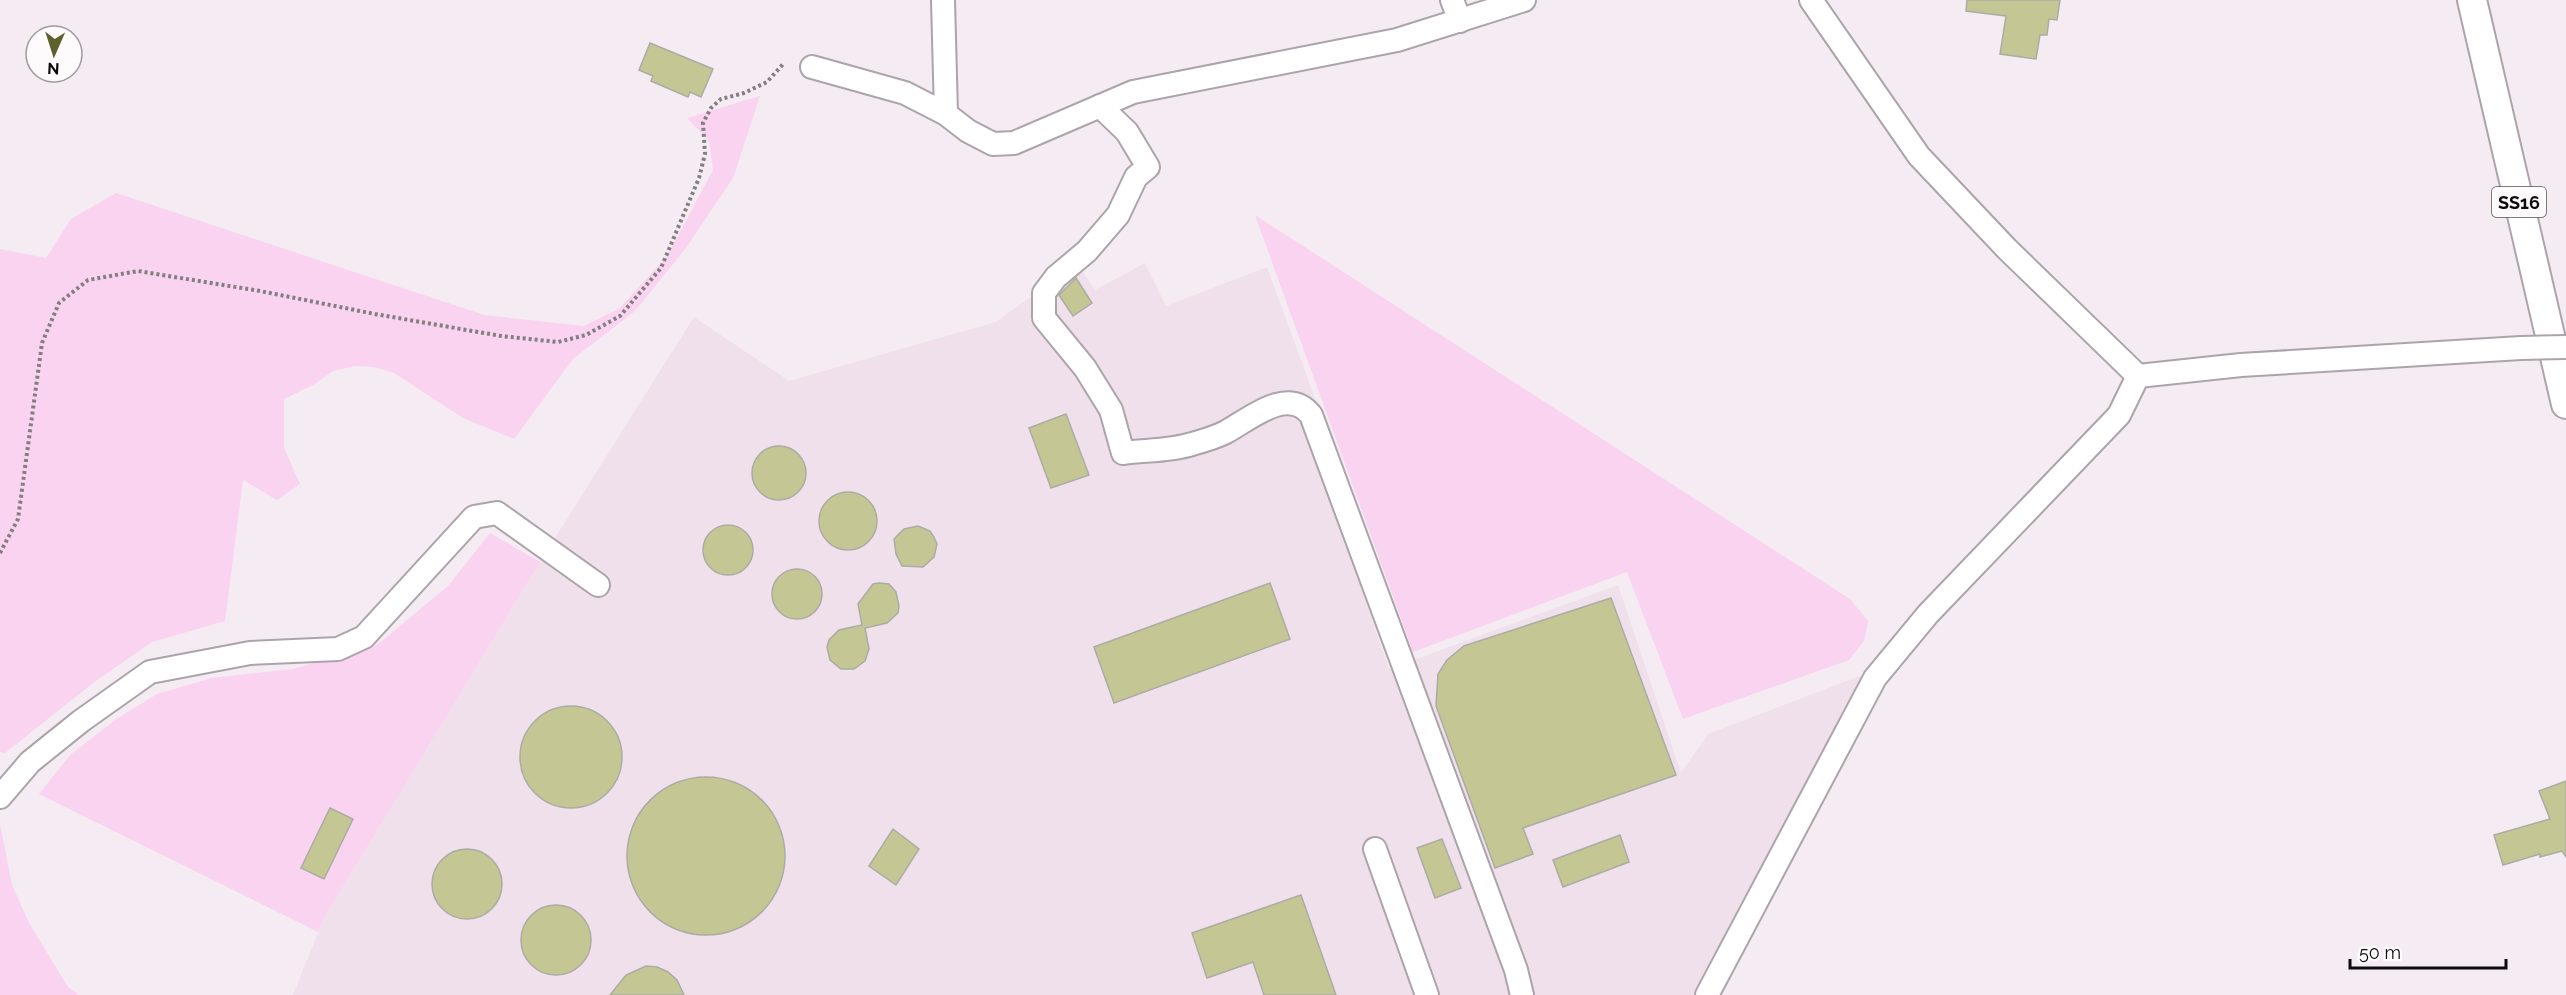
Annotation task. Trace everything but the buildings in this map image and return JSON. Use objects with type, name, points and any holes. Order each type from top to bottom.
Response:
[{"type":"main road","name":"SS16","points":[[2472,0],[2566,404]]},
{"type":"street","points":[[943,0],[946,114]]},
{"type":"street","points":[[1452,0],[1460,21]]},
{"type":"street","points":[[812,67],[905,93],[946,114],[968,131],[993,144],[1014,143],[1133,92],[1397,40],[1524,0]]},
{"type":"street","points":[[1813,1],[1919,156],[2007,249],[2138,376]]},
{"type":"street","points":[[1100,106],[1127,132],[1148,167],[1136,177],[1118,215],[1088,251],[1056,277],[1044,293],[1044,318],[1085,368],[1111,410],[1123,453],[1189,445],[1224,433],[1276,404],[1290,403],[1304,406],[1311,415],[1516,970],[1522,995]]},
{"type":"street","points":[[2138,376],[2241,365],[2566,347]]},
{"type":"street","points":[[1707,995],[1875,678],[1928,614],[2119,415],[2138,376]]},
{"type":"street","points":[[0,796],[30,762],[81,721],[150,672],[250,653],[338,649],[364,637],[474,517],[496,513],[598,585]]},
{"type":"street","points":[[1375,849],[1427,995]]},
{"type":"path","points":[[0,553],[18,519],[42,343],[59,303],[88,280],[138,271],[260,291],[501,336],[558,342],[586,335],[620,316],[661,268],[699,178],[705,154],[703,123],[711,108],[722,99],[744,93],[767,82],[784,63]]},
{"type":"shaded area","points":[[760,96],[733,178],[686,248],[635,311],[573,359],[514,439],[463,418],[394,373],[374,367],[355,366],[333,371],[315,384],[284,399],[284,448],[300,484],[277,500],[243,480],[225,621],[152,642],[93,683],[5,753],[0,752],[0,249],[46,258],[71,219],[116,193],[484,315],[584,326],[620,308],[667,256],[713,170],[709,141],[687,118]]},
{"type":"shaded area","points":[[1255,215],[1850,599],[1868,621],[1864,641],[1849,660],[1683,719],[1627,572],[1413,652]]},
{"type":"shaded area","points":[[1072,257],[1095,290],[1145,263],[1166,306],[1267,267],[1320,412],[1302,418],[1389,669],[1618,585],[1681,773],[1708,734],[1865,674],[1696,995],[293,995],[324,918],[548,549],[694,317],[789,381],[996,322],[1032,296]]},
{"type":"shaded area","points":[[490,533],[540,562],[324,918],[318,932],[39,794],[70,755],[118,718],[157,694],[212,678],[293,669],[377,645],[448,586]]},
{"type":"shaded area","points":[[0,824],[12,885],[29,923],[68,987],[79,995],[0,995]]}]
